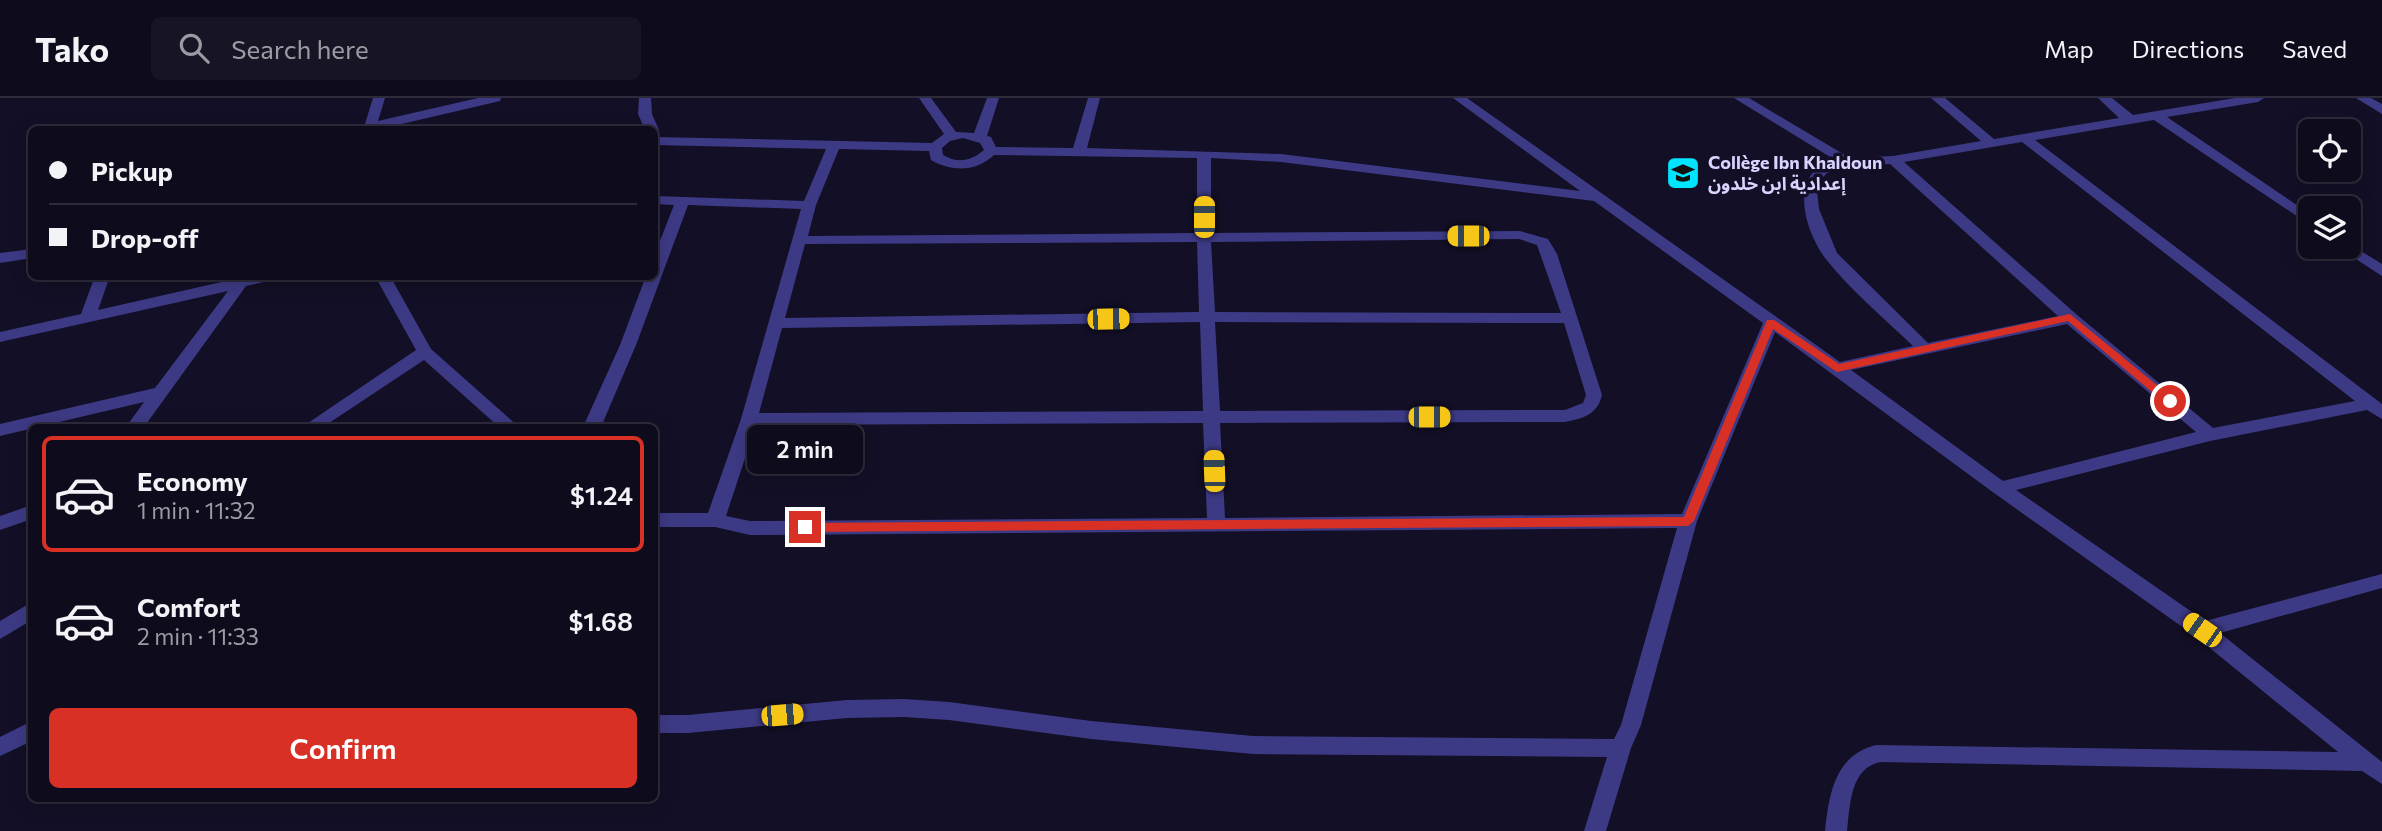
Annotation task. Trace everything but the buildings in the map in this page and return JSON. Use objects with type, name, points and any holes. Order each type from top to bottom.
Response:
[{"type":"street","points":[[370,126],[379,98]]},
{"type":"street","points":[[377,126],[495,98]]},
{"type":"street","points":[[645,98],[645,114],[650,126]]},
{"type":"street","points":[[925,98],[940,122],[953,136]]},
{"type":"street","points":[[979,136],[993,98]]},
{"type":"street","points":[[1079,152],[1094,98]]},
{"type":"street","points":[[1459,98],[2000,488],[2202,630],[2374,768]]},
{"type":"street","points":[[1740,98],[1848,162]]},
{"type":"street","points":[[1937,98],[1991,143]]},
{"type":"street","points":[[2104,98],[2129,119]]},
{"type":"street","points":[[1924,348],[1831,255],[1822,241],[1810,199],[1810,182],[1824,167],[1848,162],[1893,160],[2026,139],[2154,114],[2258,98]]},
{"type":"street","points":[[2362,98],[2382,110]]},
{"type":"street","points":[[2154,114],[2298,213]]},
{"type":"street","points":[[658,137],[935,147],[953,136],[979,136],[989,144],[991,151]]},
{"type":"street","points":[[2026,139],[2376,409]]},
{"type":"street","points":[[715,520],[749,419],[809,205],[834,145]]},
{"type":"street","points":[[935,147],[936,157],[958,165],[976,162],[991,151],[1204,154],[1363,166],[1597,197]]},
{"type":"street","points":[[1204,154],[1204,238],[1216,524]]},
{"type":"street","points":[[1893,160],[2070,318],[2210,435]]},
{"type":"street","points":[[658,200],[809,205]]},
{"type":"street","points":[[658,266],[683,201]]},
{"type":"street","points":[[749,419],[1565,416],[1581,413],[1591,406],[1594,395],[1550,254],[1543,242],[1520,235],[800,240]]},
{"type":"street","points":[[0,258],[28,254]]},
{"type":"street","points":[[2361,257],[2382,271]]},
{"type":"street","points":[[88,317],[102,280]]},
{"type":"street","points":[[0,337],[258,280]]},
{"type":"street","points":[[384,280],[425,352],[507,424]]},
{"type":"street","points":[[593,424],[652,280]]},
{"type":"street","points":[[137,424],[239,286]]},
{"type":"street","points":[[775,323],[1209,317],[1570,318]]},
{"type":"street","points":[[1837,368],[2070,318]]},
{"type":"street","points":[[1595,831],[1620,748],[1631,725],[1688,521],[1770,323]]},
{"type":"street","points":[[316,424],[425,352]]},
{"type":"street","points":[[0,430],[159,393]]},
{"type":"street","points":[[2000,488],[2210,435],[2376,409]]},
{"type":"street","points":[[0,523],[28,513]]},
{"type":"street","points":[[658,520],[715,520],[750,528],[1688,521]]},
{"type":"street","points":[[2202,630],[2382,581]]},
{"type":"street","points":[[0,631],[28,613]]},
{"type":"street","points":[[658,724],[688,724],[847,709],[904,708],[949,711],[1091,730],[1253,745],[1620,748]]},
{"type":"street","points":[[0,747],[28,732]]},
{"type":"street","points":[[1836,831],[1841,788],[1859,762],[1870,755],[1915,753],[2374,768]]},
{"type":"place","name":"Collège Ibn Khaldoun إعدادية ابن خلدون","points":[[1683,173]]},
{"type":"route","points":[[805,527],[1688,521],[1770,323],[1837,368],[2070,318],[2170,401]]}]
